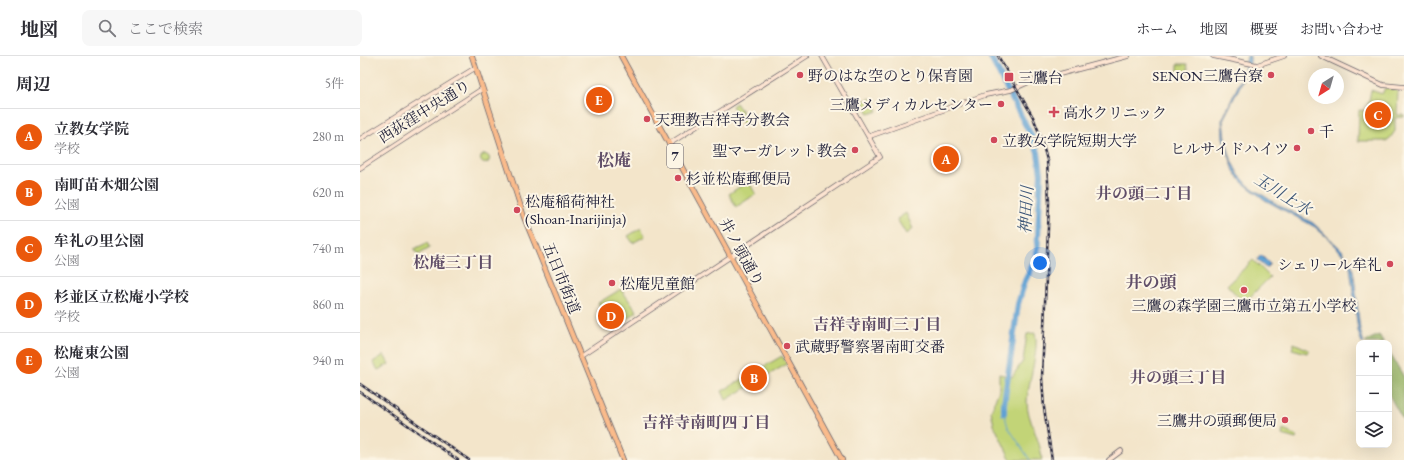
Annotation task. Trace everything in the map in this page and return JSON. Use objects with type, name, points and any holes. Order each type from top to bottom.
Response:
[{"type":"main road","name":"五日市街道","points":[[472,56],[522,212],[623,460]]},
{"type":"main road","name":"井ノ頭通り","points":[[621,56],[842,460]]},
{"type":"street","points":[[669,144],[806,56]]},
{"type":"street","points":[[581,356],[880,157],[822,56]]},
{"type":"street","points":[[870,138],[870,136],[985,95],[1011,90],[1036,80],[1128,56]]},
{"type":"street","points":[[1213,56],[1250,65],[1263,64],[1284,56]]},
{"type":"street","points":[[1321,56],[1383,85],[1404,87]]},
{"type":"street","points":[[360,139],[476,68]]},
{"type":"street","name":"西荻窪中央通り","points":[[360,168],[482,89]]},
{"type":"street","points":[[1109,460],[1121,451]]},
{"type":"green space","points":[[1178,64],[1187,64],[1189,72],[1178,72]]},
{"type":"green space","points":[[1385,88],[1398,90],[1397,115],[1404,115],[1404,117],[1395,118],[1395,131],[1388,141],[1358,141],[1359,110],[1367,111],[1371,90],[1382,94]]},
{"type":"green space","points":[[602,91],[608,101],[596,109],[590,100]]},
{"type":"green space","points":[[872,98],[878,111],[869,114],[863,101]]},
{"type":"green space","points":[[736,103],[749,122],[744,125],[732,106]]},
{"type":"green space","points":[[483,155],[487,155],[489,159],[487,163],[483,163],[481,161],[481,157]]},
{"type":"green space","points":[[748,181],[756,194],[736,207],[729,194]]},
{"type":"green space","points":[[906,213],[913,229],[906,234],[897,219]]},
{"type":"green space","points":[[641,228],[645,236],[633,243],[628,236]]},
{"type":"green space","points":[[427,243],[430,248],[418,255],[414,249]]},
{"type":"green space","points":[[1253,260],[1270,277],[1244,303],[1227,285]]},
{"type":"green space","points":[[621,289],[637,312],[614,327],[598,303]]},
{"type":"green space","points":[[1035,333],[1035,357],[1027,401],[1029,416],[1039,445],[1042,460],[1011,460],[994,425],[991,411],[999,390],[999,374],[1012,377],[1023,361],[1027,334]]},
{"type":"green space","points":[[1379,335],[1382,340],[1368,340]]},
{"type":"green space","points":[[1294,343],[1309,350],[1307,353],[1292,349]]},
{"type":"green space","points":[[384,355],[389,364],[378,370],[373,362]]},
{"type":"green space","points":[[782,356],[787,364],[726,400],[722,391]]},
{"type":"green space","points":[[1392,357],[1404,377],[1404,422],[1392,400]]},
{"type":"green space","points":[[1283,430],[1297,436],[1296,439],[1282,435]]},
{"type":"water","points":[[1247,56],[1250,56],[1250,62],[1240,86],[1223,120],[1225,138],[1232,162],[1239,175],[1249,186],[1278,205],[1313,223],[1342,250],[1352,266],[1360,330],[1363,340],[1361,340],[1358,331],[1350,267],[1345,257],[1331,241],[1315,227],[1265,200],[1242,182],[1234,171],[1223,138],[1222,120],[1243,75]]},
{"type":"water","points":[[1261,255],[1270,264],[1266,268],[1257,260]]},
{"type":"waterway","name":"神田川","points":[[990,56],[1032,137],[1038,152],[1041,174],[1037,256],[1025,281],[1018,304],[1004,413]]},
{"type":"waterway","name":"神田川","points":[[1004,413],[1008,427],[1030,460]]},
{"type":"railway","points":[[998,56],[1033,117],[1047,160],[1049,203],[1042,378],[1044,408],[1052,460]]},
{"type":"railway","points":[[360,384],[469,460]]},
{"type":"railway","points":[[360,392],[458,460]]},
{"type":"place","name":"野のはな空のとり保育園","points":[[800,75]]},
{"type":"place","name":"SENON三鷹台寮","points":[[1271,75]]},
{"type":"place","name":"三鷹台","points":[[1009,77]]},
{"type":"place","name":"松庵東公園","points":[[599,100]]},
{"type":"place","name":"三鷹メディカルセンター","points":[[1001,104]]},
{"type":"place","name":"高水クリニック","points":[[1054,112]]},
{"type":"place","name":"牟礼の里公園","points":[[1378,115]]},
{"type":"place","name":"天理教吉祥寺分教会","points":[[647,119]]},
{"type":"place","name":"千","points":[[1311,131]]},
{"type":"place","name":"立教女学院短期大学","points":[[994,140]]},
{"type":"place","name":"ヒルサイドハイツ","points":[[1297,148]]},
{"type":"place","name":"聖マーガレット教会","points":[[855,150]]},
{"type":"place","name":"立教女学院","points":[[946,159]]},
{"type":"place","name":"杉並松庵郵便局","points":[[678,178]]},
{"type":"place","name":"松庵稲荷神社 (Shoan-Inarijinja)","points":[[517,210]]},
{"type":"place","name":"シェリール牟礼","points":[[1390,264]]},
{"type":"place","name":"松庵児童館","points":[[612,283]]},
{"type":"place","name":"三鷹の森学園三鷹市立第五小学校","points":[[1244,290]]},
{"type":"place","name":"杉並区立松庵小学校","points":[[611,316]]},
{"type":"place","name":"武蔵野警察署南町交番","points":[[787,346]]},
{"type":"place","name":"南町苗木畑公園","points":[[754,378]]},
{"type":"place","name":"三鷹井の頭郵便局","points":[[1285,420]]},
{"type":"district","name":"松庵","points":[[614,160]]},
{"type":"district","name":"井の頭二丁目","points":[[1144,193]]},
{"type":"district","name":"松庵三丁目","points":[[453,262]]},
{"type":"district","name":"井の頭","points":[[1151,282]]},
{"type":"district","name":"吉祥寺南町三丁目","points":[[877,324]]},
{"type":"district","name":"井の頭三丁目","points":[[1178,377]]},
{"type":"district","name":"吉祥寺南町四丁目","points":[[706,422]]},
{"type":"water label","name":"玉川上水","points":[[1283,194]]}]
